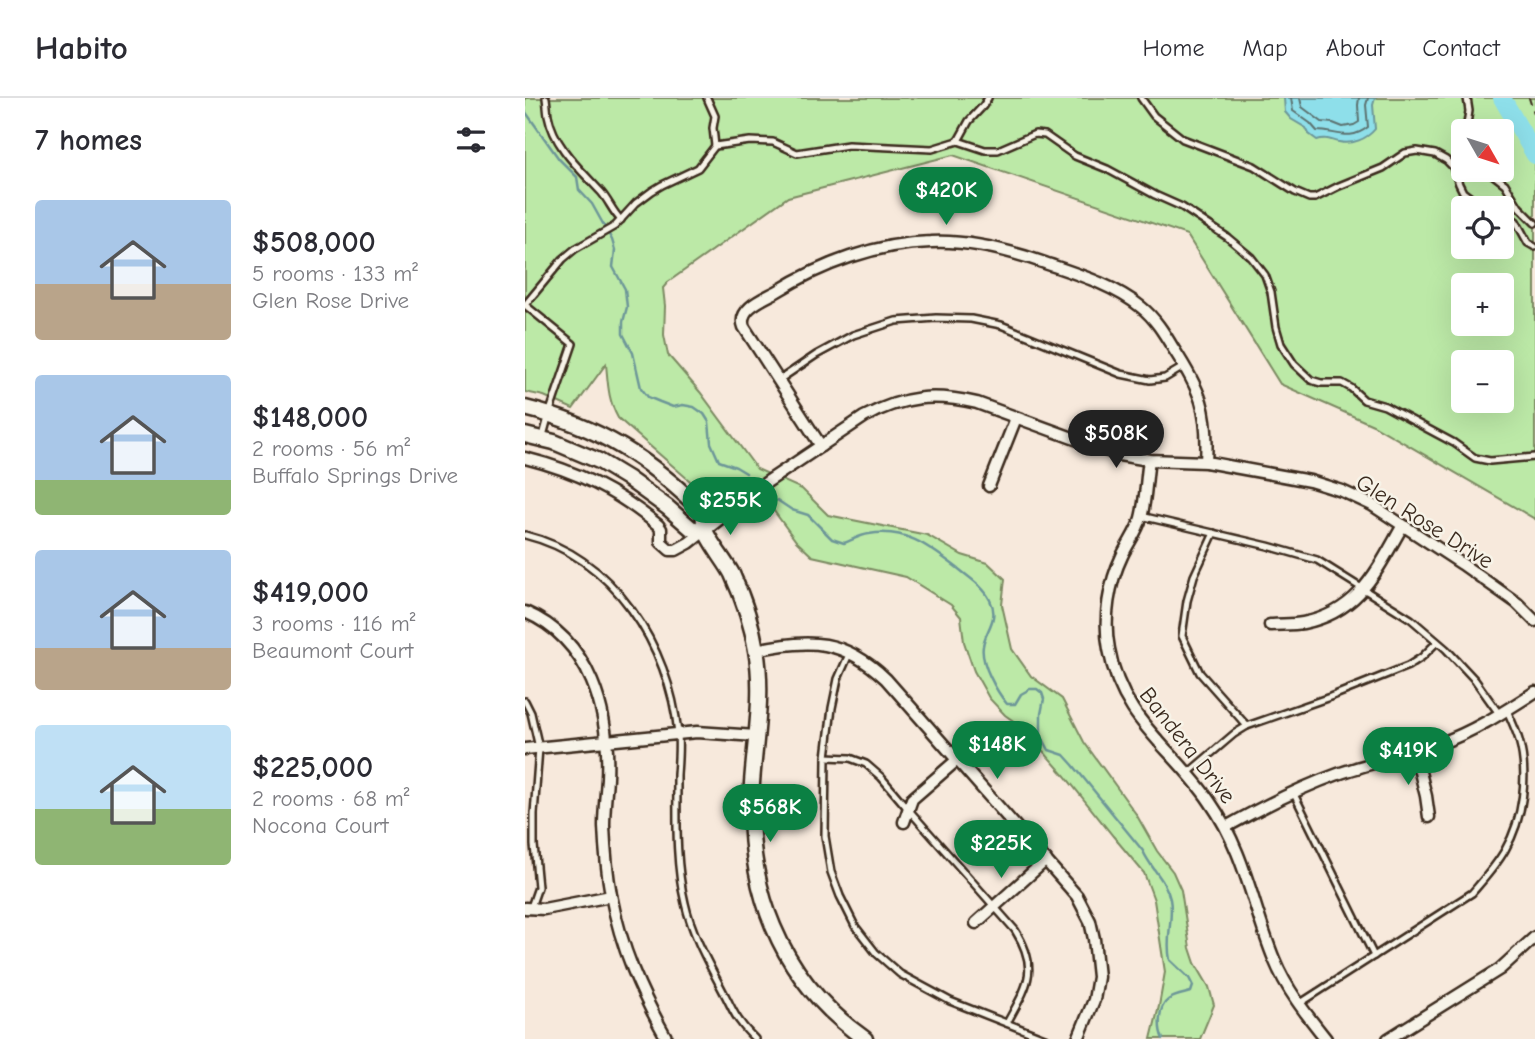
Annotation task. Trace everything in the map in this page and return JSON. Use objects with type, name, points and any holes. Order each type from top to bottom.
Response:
[{"type":"street","points":[[821,446],[742,324],[746,311],[793,281],[857,255],[930,242],[962,243],[1027,256],[1072,272],[1121,293],[1141,307],[1157,323],[1185,366],[1202,400],[1207,439],[1206,462]]},
{"type":"street","name":"Glen Rose Drive","points":[[525,458],[559,467],[600,484],[658,525],[661,529],[661,542],[670,550],[683,548],[767,482],[864,417],[897,402],[922,397],[955,398],[977,403],[1106,452],[1149,460],[1206,462],[1310,481],[1342,491],[1372,505],[1509,596],[1535,621]]},
{"type":"street","points":[[525,408],[575,423],[622,446],[677,487],[703,513],[705,531],[731,573],[747,613],[756,650],[760,680],[751,806],[752,842],[759,887],[771,923],[787,956],[830,1011],[865,1039]]},
{"type":"street","points":[[989,486],[1016,418]]},
{"type":"street","points":[[525,435],[554,442],[599,461],[627,478],[691,527],[705,531]]},
{"type":"street","name":"Bandera Drive","points":[[1149,460],[1142,516],[1122,556],[1110,594],[1107,634],[1119,688],[1130,707],[1155,738],[1203,791],[1226,827],[1245,872],[1273,958],[1299,1004],[1326,1039]]},
{"type":"street","points":[[1270,625],[1318,619],[1345,605],[1368,584],[1403,525]]},
{"type":"street","points":[[525,612],[541,620],[560,636],[585,666],[596,689],[606,741],[604,825],[611,896],[621,939],[634,975],[667,1039]]},
{"type":"street","points":[[756,650],[807,643],[825,644],[850,652],[871,665],[1077,896],[1090,921],[1098,977],[1094,1000],[1078,1039]]},
{"type":"street","points":[[1226,827],[1293,792],[1340,774],[1443,743],[1535,692]]},
{"type":"street","points":[[525,749],[678,733],[716,732],[756,736]]},
{"type":"street","points":[[1415,752],[1429,817]]},
{"type":"street","points":[[904,822],[912,799],[957,760]]},
{"type":"street","points":[[976,923],[1046,860]]},
{"type":"street","points":[[528,908],[544,909],[611,896]]},
{"type":"street","points":[[1388,1039],[1500,968],[1535,937]]},
{"type":"lane","points":[[546,98],[550,122],[565,152],[603,193],[614,214],[621,219]]},
{"type":"lane","points":[[543,439],[573,344],[525,305],[563,259],[575,249],[615,226],[636,203],[652,191],[698,168],[715,146],[715,116],[707,98]]},
{"type":"lane","points":[[958,141],[969,121],[988,98]]},
{"type":"lane","points":[[1141,98],[1154,116],[1183,139],[1254,166],[1309,198],[1315,198],[1383,168],[1405,153],[1413,151],[1435,154],[1446,160],[1453,167],[1463,192],[1469,196]]},
{"type":"lane","points":[[1467,98],[1468,119]]},
{"type":"lane","points":[[715,146],[750,141],[773,142],[797,153],[848,145],[933,149],[958,141],[992,150],[1041,133],[1075,156],[1182,207],[1227,237],[1257,263],[1271,292],[1281,344],[1307,378],[1321,383],[1342,383],[1364,400],[1385,405],[1454,443],[1475,458],[1497,461],[1535,457]]},
{"type":"lane","points":[[1502,182],[1535,223]]},
{"type":"lane","points":[[1514,220],[1528,243],[1535,247]]},
{"type":"lane","points":[[779,380],[815,355],[853,335],[896,321],[936,318],[971,319],[1001,325],[1121,374],[1150,380],[1165,378],[1185,366]]},
{"type":"lane","points":[[1142,516],[1317,560],[1411,619],[1437,642],[1503,712],[1519,740],[1524,765],[1518,823],[1492,870],[1472,893],[1299,1004]]},
{"type":"lane","points":[[1214,533],[1194,576],[1182,636],[1200,673],[1247,726]]},
{"type":"lane","points":[[525,535],[574,554],[604,580],[628,603],[660,660],[668,682],[678,733],[679,856],[685,903],[713,973],[740,1022],[753,1039]]},
{"type":"lane","points":[[1187,774],[1247,726],[1408,666],[1437,642]]},
{"type":"lane","points":[[850,652],[838,679],[832,708],[826,757],[825,836],[831,872],[855,926],[876,953],[900,974],[950,1001],[1047,1039]]},
{"type":"lane","points":[[525,701],[531,713],[539,748],[534,824],[538,887],[528,908]]},
{"type":"lane","points":[[826,757],[850,758],[866,764],[881,777],[1016,930],[1027,951],[1030,969],[1026,988],[1007,1024]]},
{"type":"lane","points":[[1293,792],[1374,956]]},
{"type":"path","points":[[1529,98],[1535,116]]},
{"type":"green space","points":[[525,98],[1535,98],[1535,519],[1373,425],[1280,384],[1187,235],[953,155],[788,197],[663,288],[664,335],[668,355],[700,392],[757,469],[802,489],[828,515],[927,535],[962,555],[988,563],[1005,579],[1002,605],[1012,649],[1031,676],[1062,699],[1084,742],[1136,814],[1157,851],[1173,872],[1181,890],[1190,948],[1209,987],[1214,1005],[1200,1039],[1151,1039],[1165,972],[1154,900],[1144,873],[1022,727],[1005,715],[989,698],[974,671],[964,642],[961,617],[951,605],[906,577],[812,556],[796,541],[768,503],[739,484],[719,492],[698,488],[618,418],[610,398],[606,364],[573,409],[544,396],[525,392]]},
{"type":"water","points":[[1284,98],[1375,98],[1375,129],[1368,136],[1354,142],[1317,140],[1285,112]]},
{"type":"waterway","points":[[1502,98],[1535,155]]},
{"type":"waterway","points":[[525,111],[559,159],[577,177],[579,190],[592,204],[612,240],[615,250],[613,267],[625,289],[627,307],[623,334],[633,353],[641,388],[648,397],[660,402],[673,407],[694,407],[704,414],[709,422],[711,443],[719,461],[746,473]]},
{"type":"waterway","points":[[777,500],[792,510],[808,515],[832,539],[844,543],[866,535],[883,533],[907,537],[960,570],[987,595],[993,613],[984,640],[983,653],[990,677],[999,692],[1007,704],[1015,704],[1021,694],[1030,689],[1037,689],[1042,693],[1044,699],[1041,735],[1049,750],[1064,755],[1073,765],[1143,851],[1168,892],[1171,906],[1168,944],[1170,960],[1189,978],[1193,986],[1191,992],[1173,997],[1162,1008],[1160,1030],[1163,1039]]}]
